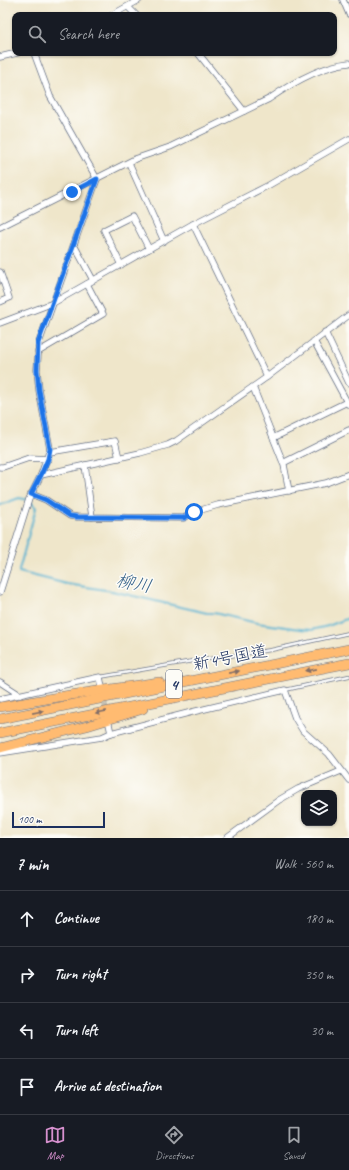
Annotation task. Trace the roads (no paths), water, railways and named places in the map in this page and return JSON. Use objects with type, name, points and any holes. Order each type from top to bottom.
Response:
[{"type":"highway","name":"新4号国道","points":[[0,719],[349,649]]},
{"type":"highway","name":"新4号国道","points":[[0,733],[349,663]]},
{"type":"highway","points":[[0,707],[131,686],[212,676]]},
{"type":"highway","points":[[0,748],[87,726],[182,696]]},
{"type":"street","points":[[118,12],[139,0]]},
{"type":"street","points":[[343,0],[349,14]]},
{"type":"street","points":[[128,7],[133,12]]},
{"type":"street","points":[[0,57],[12,54]]},
{"type":"street","points":[[0,592],[31,494],[41,475],[50,452],[47,428],[39,390],[37,370],[38,343],[97,179],[50,96],[35,56]]},
{"type":"street","points":[[200,56],[244,111]]},
{"type":"street","points":[[0,227],[129,163],[170,147],[269,99],[281,90],[305,77],[337,64],[349,63]]},
{"type":"street","points":[[0,324],[53,303],[193,224],[269,185],[349,139]]},
{"type":"street","points":[[129,163],[164,241]]},
{"type":"street","points":[[121,264],[104,230],[132,216],[149,249]]},
{"type":"street","points":[[193,224],[267,377]]},
{"type":"street","points":[[74,245],[93,280]]},
{"type":"street","points":[[0,272],[9,298],[0,302]]},
{"type":"street","points":[[38,352],[103,314],[87,284]]},
{"type":"street","points":[[41,475],[119,458],[161,447],[176,441],[267,377],[349,315]]},
{"type":"street","points":[[325,332],[349,383]]},
{"type":"street","points":[[273,438],[348,404],[314,341]]},
{"type":"street","points":[[253,387],[283,463],[289,491]]},
{"type":"street","points":[[283,463],[349,430]]},
{"type":"street","points":[[50,452],[115,441],[119,458]]},
{"type":"street","points":[[0,467],[3,468],[29,458],[48,459]]},
{"type":"street","points":[[85,465],[92,517]]},
{"type":"street","points":[[31,494],[46,500],[70,516],[184,518],[194,512],[218,505],[326,483],[349,474]]},
{"type":"street","points":[[0,699],[100,677],[102,687]]},
{"type":"street","points":[[0,682],[20,695]]},
{"type":"street","points":[[0,753],[102,737],[111,733],[192,712],[284,690],[300,727],[308,737],[329,754],[349,780]]},
{"type":"street","points":[[109,724],[111,733]]},
{"type":"street","points":[[227,838],[279,800],[298,789],[341,771]]},
{"type":"lane","points":[[100,677],[270,650],[349,633]]},
{"type":"lane","points":[[284,690],[349,676]]},
{"type":"waterway","name":"柳川","points":[[0,505],[19,498],[29,500],[36,508],[19,572],[67,584],[112,591],[207,613],[214,613],[257,623],[300,629],[311,630],[328,626],[349,618]]},
{"type":"tunnel","points":[[103,695],[107,714]]}]
